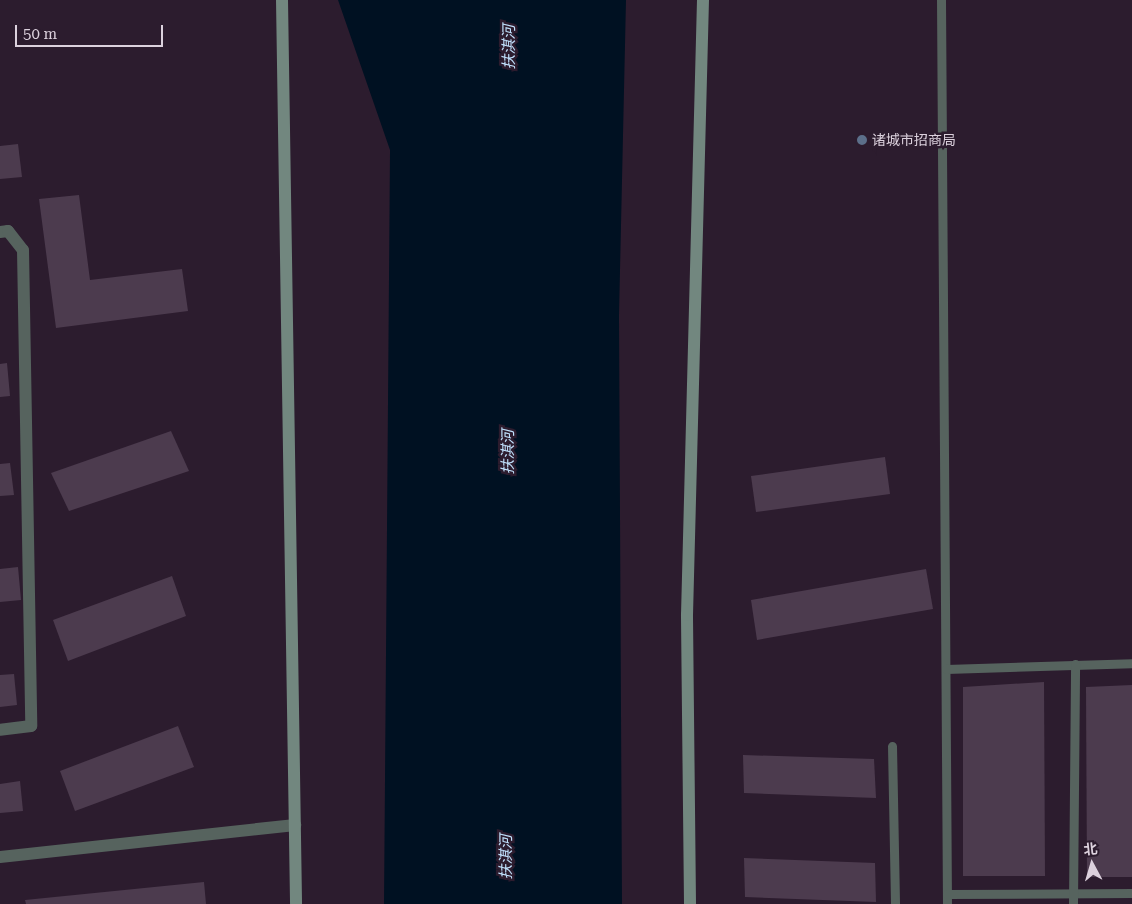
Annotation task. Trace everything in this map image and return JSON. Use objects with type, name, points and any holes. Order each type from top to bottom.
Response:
[{"type":"street","points":[[282,0],[296,904]]},
{"type":"street","points":[[690,904],[687,615],[703,0]]},
{"type":"street","points":[[0,232],[8,231],[22,250],[31,726],[0,730]]},
{"type":"street","points":[[0,857],[295,825]]},
{"type":"lane","points":[[941,0],[947,904]]},
{"type":"lane","points":[[946,669],[1132,663]]},
{"type":"lane","points":[[1073,900],[1075,664]]},
{"type":"lane","points":[[892,746],[895,904]]},
{"type":"lane","points":[[947,894],[1073,900],[1132,893]]},
{"type":"water","name":"扶淇河","points":[[338,0],[626,0],[619,316],[622,904],[384,904],[390,150]]},
{"type":"building","points":[[18,144],[22,177],[0,179],[0,146]]},
{"type":"building","points":[[79,195],[90,280],[182,269],[188,311],[56,328],[39,199]]},
{"type":"building","points":[[7,363],[10,396],[0,397],[0,364]]},
{"type":"building","points":[[171,431],[189,471],[69,511],[51,473]]},
{"type":"building","points":[[885,457],[890,494],[756,512],[751,476]]},
{"type":"building","points":[[10,463],[14,495],[0,496],[0,464]]},
{"type":"building","points":[[18,567],[21,600],[0,602],[0,569]]},
{"type":"building","points":[[926,569],[933,609],[757,640],[751,600]]},
{"type":"building","points":[[172,576],[186,616],[68,661],[53,620]]},
{"type":"building","points":[[14,674],[17,705],[0,707],[0,675]]},
{"type":"building","points":[[1044,682],[1045,876],[963,876],[963,687]]},
{"type":"building","points":[[1132,685],[1132,877],[1087,877],[1086,687]]},
{"type":"building","points":[[178,726],[194,767],[75,811],[60,771]]},
{"type":"building","points":[[743,755],[874,759],[876,798],[744,793]]},
{"type":"building","points":[[20,781],[23,811],[0,813],[0,784]]},
{"type":"building","points":[[744,858],[875,863],[876,902],[745,897]]},
{"type":"building","points":[[204,882],[206,904],[26,904],[25,900]]},
{"type":"place","name":"诸城市招商局","points":[[862,140]]}]
